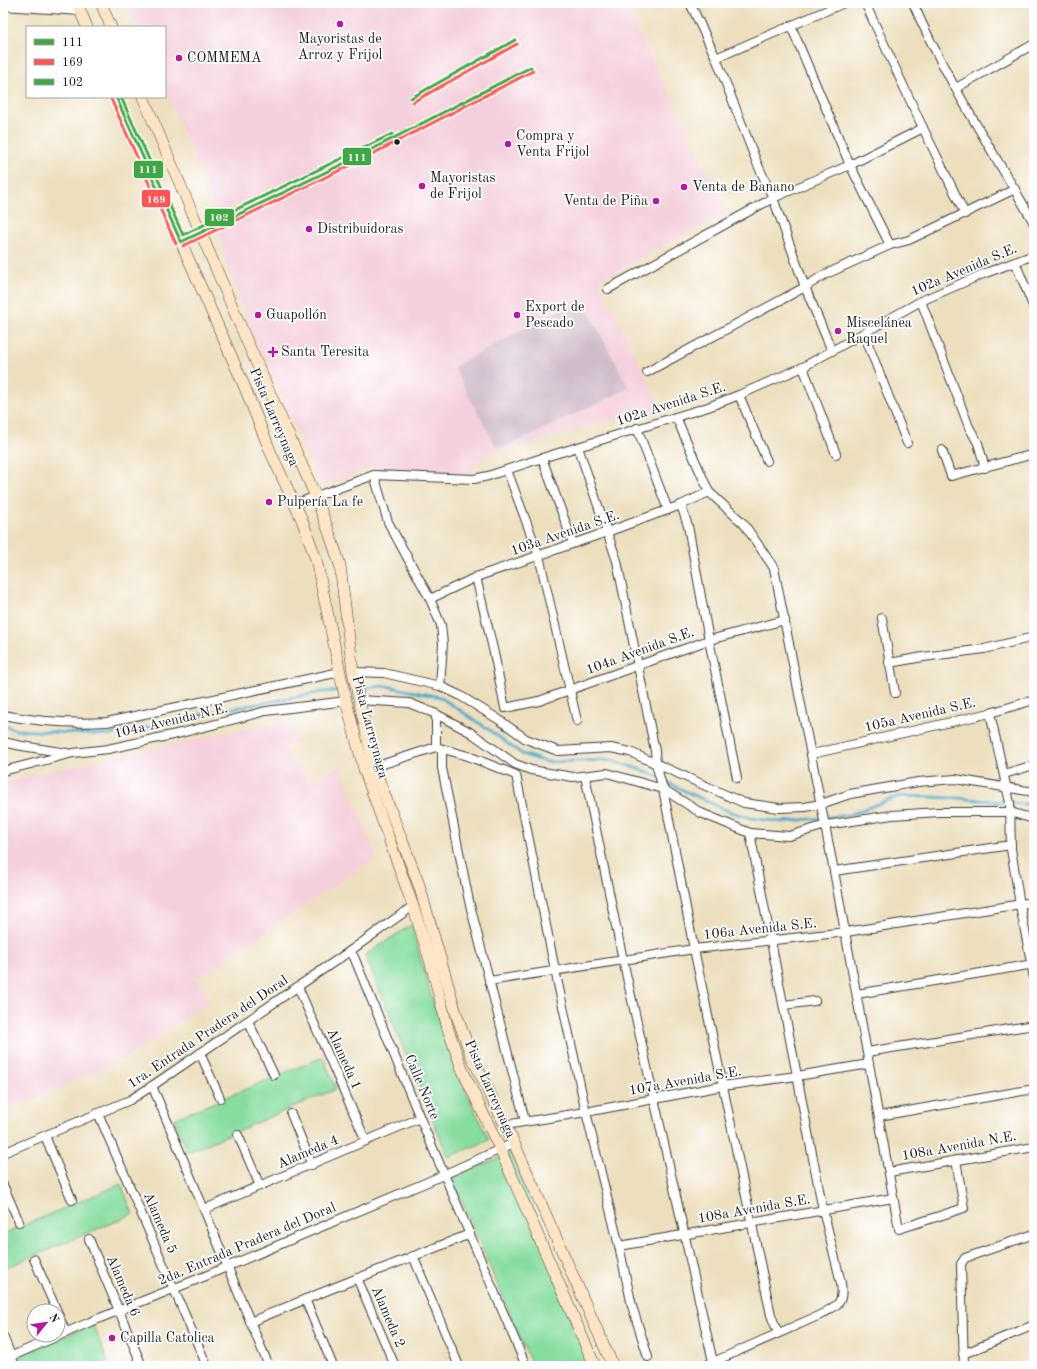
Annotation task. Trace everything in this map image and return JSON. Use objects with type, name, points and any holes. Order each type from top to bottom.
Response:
[{"type":"main road","points":[[101,3],[112,26]]},
{"type":"main road","points":[[79,7],[87,26]]},
{"type":"main road","name":"Pista Larreynaga","points":[[116,98],[245,388],[295,504],[316,559],[340,674],[364,769],[413,906],[430,960],[444,1016],[462,1069],[500,1149],[595,1366]]},
{"type":"main road","name":"Pista Larreynaga","points":[[143,98],[246,339],[316,497],[340,565],[354,674],[374,767],[419,885],[471,1056],[514,1143],[613,1366]]},
{"type":"street","points":[[690,3],[716,58],[757,163],[773,198],[805,287],[832,351]]},
{"type":"street","points":[[716,58],[844,3]]},
{"type":"street","points":[[865,3],[965,214]]},
{"type":"street","points":[[913,3],[923,28],[1034,223]]},
{"type":"street","points":[[3,6],[79,7]]},
{"type":"street","points":[[791,26],[850,165],[890,245]]},
{"type":"street","points":[[956,88],[1034,44]]},
{"type":"street","points":[[608,289],[773,198],[850,165],[923,128]]},
{"type":"street","points":[[647,372],[805,287],[824,275],[890,245],[909,240],[1015,189]]},
{"type":"street","name":"102a Avenida S.E.","points":[[295,504],[374,475],[474,479],[488,476],[676,417],[740,395],[803,367],[921,301],[1034,255]]},
{"type":"street","points":[[1015,262],[1034,308]]},
{"type":"street","points":[[921,301],[969,427],[978,444],[985,468]]},
{"type":"street","points":[[864,334],[907,443]]},
{"type":"street","points":[[803,367],[836,454]]},
{"type":"street","points":[[740,395],[767,461]]},
{"type":"street","points":[[676,417],[709,492],[744,524],[774,568],[846,932],[899,1229],[964,1208],[956,1160]]},
{"type":"street","points":[[637,428],[668,510]]},
{"type":"street","points":[[578,447],[617,561],[656,751],[656,764],[663,789],[722,1086],[771,1315],[778,1333]]},
{"type":"street","points":[[942,450],[951,476],[1034,454]]},
{"type":"street","points":[[542,458],[574,543]]},
{"type":"street","points":[[507,470],[539,556],[577,721]]},
{"type":"street","points":[[374,475],[388,522],[430,599],[441,625],[443,644],[440,686]]},
{"type":"street","name":"103a Avenida S.E.","points":[[430,599],[476,577],[608,532],[681,505],[709,492]]},
{"type":"street","points":[[681,505],[688,526],[737,778]]},
{"type":"street","name":"104a Avenida S.E.","points":[[476,577],[506,708],[539,701],[709,640],[785,620]]},
{"type":"street","points":[[882,618],[894,693]]},
{"type":"street","points":[[889,664],[922,657],[984,649],[1034,637]]},
{"type":"street","points":[[354,674],[384,673],[440,686],[459,695],[498,719],[526,740],[558,751],[611,748],[630,752],[744,803],[779,808],[822,806],[850,794],[918,782],[955,779],[1034,792]]},
{"type":"street","points":[[3,715],[44,722],[86,724],[107,722],[340,674]]},
{"type":"street","points":[[359,698],[408,703],[436,714],[470,732],[515,764],[531,770],[573,777],[607,773],[663,789],[701,813],[750,833],[789,836],[825,823],[892,815],[939,812],[1010,812],[1034,819]]},
{"type":"street","name":"104a Avenida N.E.","points":[[3,771],[72,753],[108,749],[159,738],[266,711],[346,700]]},
{"type":"street","name":"105a Avenida S.E.","points":[[812,754],[990,712],[1034,700]]},
{"type":"street","points":[[990,712],[1004,774],[1010,812],[1011,845],[1020,905],[1033,964],[1034,978]]},
{"type":"street","points":[[436,714],[442,768],[469,901],[525,1121]]},
{"type":"street","points":[[3,742],[72,753]]},
{"type":"street","points":[[374,767],[440,748],[468,756],[516,774],[531,770]]},
{"type":"street","points":[[1004,774],[1034,765]]},
{"type":"street","points":[[516,774],[555,970],[586,1112],[632,1306],[648,1357]]},
{"type":"street","points":[[585,776],[623,960],[713,1362]]},
{"type":"street","points":[[704,1366],[820,1315],[838,1305],[842,1296],[841,1284],[823,1210],[750,833]]},
{"type":"street","points":[[834,871],[1011,845]]},
{"type":"street","name":"106a Avenida S.E.","points":[[489,981],[694,949],[846,932],[1034,902]]},
{"type":"street","name":"1ra. Entrada Pradera del Doral","points":[[3,1153],[130,1100],[298,987],[413,906]]},
{"type":"street","name":"Calle Norte","points":[[350,951],[354,957],[420,1118],[526,1366]]},
{"type":"street","points":[[857,994],[1033,964]]},
{"type":"street","name":"Alameda 1","points":[[298,987],[366,1141]]},
{"type":"street","points":[[784,1005],[815,1001]]},
{"type":"street","points":[[248,1021],[274,1075]]},
{"type":"street","points":[[867,1052],[1034,1025]]},
{"type":"street","points":[[200,1053],[220,1098]]},
{"type":"street","name":"107a Avenida S.E.","points":[[505,1125],[586,1112],[722,1086],[797,1076],[869,1064]]},
{"type":"street","points":[[152,1086],[205,1209],[269,1366]]},
{"type":"street","points":[[879,1116],[1034,1089]]},
{"type":"street","name":"Alameda 5","points":[[98,1113],[207,1366]]},
{"type":"street","points":[[291,1114],[312,1165]]},
{"type":"street","name":"Alameda 4","points":[[205,1209],[420,1118]]},
{"type":"street","points":[[238,1135],[260,1186]]},
{"type":"street","points":[[45,1136],[72,1200]]},
{"type":"street","name":"2da. Entrada Pradera del Doral","points":[[66,1333],[444,1175],[514,1143]]},
{"type":"street","name":"108a Avenida N.E.","points":[[889,1172],[1034,1147]]},
{"type":"street","points":[[3,1185],[19,1222]]},
{"type":"street","name":"108a Avenida S.E.","points":[[619,1246],[893,1198]]},
{"type":"street","points":[[250,1322],[470,1234]]},
{"type":"street","points":[[964,1366],[961,1264],[965,1258],[1034,1234]]},
{"type":"street","name":"Alameda 6","points":[[88,1239],[142,1366]]},
{"type":"street","points":[[413,1256],[459,1366]]},
{"type":"street","points":[[34,1259],[53,1303]]},
{"type":"street","name":"Alameda 2","points":[[357,1278],[395,1366]]},
{"type":"street","points":[[305,1299],[333,1366]]},
{"type":"street","points":[[963,1354],[1034,1325]]},
{"type":"street","points":[[3,1336],[15,1366]]},
{"type":"street","name":"2da. Entrada Pradera del Doral","points":[[3,1360],[43,1343]]},
{"type":"shaded area","points":[[125,3],[624,3],[728,212],[599,281],[660,406],[476,459],[473,474],[407,475],[370,467],[322,487],[260,352],[226,265],[209,192],[166,91],[166,26],[136,26]]},
{"type":"shaded area","points":[[581,298],[629,388],[510,445],[496,447],[454,367]]},
{"type":"shaded area","points":[[287,721],[300,745],[280,743],[310,782],[340,766],[377,857],[196,979],[209,1002],[127,1057],[3,1112],[3,782],[121,755]]},
{"type":"green space","points":[[411,925],[433,1002],[457,1073],[489,1140],[448,1157],[365,955]]},
{"type":"green space","points":[[323,1057],[336,1089],[188,1152],[174,1119]]},
{"type":"green space","points":[[511,1153],[595,1361],[586,1366],[532,1366],[452,1178]]},
{"type":"green space","points":[[121,1184],[133,1214],[3,1269],[3,1234]]},
{"type":"green space","points":[[93,1324],[108,1363],[100,1366],[25,1366],[20,1356],[50,1343],[66,1343],[66,1336]]},
{"type":"waterway","points":[[360,688],[386,686],[440,697],[522,754],[546,762],[611,760],[648,772],[728,811],[751,818],[782,822],[849,815],[899,796],[957,798],[1034,805]]},
{"type":"waterway","points":[[3,725],[16,730],[108,735],[152,727],[209,713],[323,692],[354,689]]},
{"type":"transit line","name":"111","points":[[411,98],[515,40]]},
{"type":"transit line","name":"169","points":[[413,102],[517,44]]},
{"type":"transit line","name":"111","points":[[181,242],[355,158],[531,67]]},
{"type":"transit line","name":"169","points":[[183,246],[357,162],[533,71]]},
{"type":"transit line","name":"111","points":[[116,98],[181,242]]},
{"type":"transit line","name":"102","points":[[121,98],[183,235],[392,134]]},
{"type":"transit line","name":"169","points":[[111,99],[176,244]]},
{"type":"place","name":"Mayoristas de Arroz y Frijol","points":[[340,24]]},
{"type":"place","name":"COMMEMA","points":[[179,58]]},
{"type":"place","name":"Compra y Venta Frijol","points":[[508,144]]},
{"type":"place","name":"Mayoristas de Frijol","points":[[422,186]]},
{"type":"place","name":"Venta de Banano","points":[[684,187]]},
{"type":"place","name":"Venta de Piña","points":[[656,201]]},
{"type":"place","name":"Distribuidoras","points":[[309,229]]},
{"type":"place","name":"Guapollón","points":[[258,315]]},
{"type":"place","name":"Export de Pescado","points":[[517,315]]},
{"type":"place","name":"Miscelánea Raquel","points":[[838,331]]},
{"type":"place","name":"Santa Teresita","points":[[273,352]]},
{"type":"place","name":"Pulpería La fe","points":[[269,502]]},
{"type":"place","name":"Capilla Catolica","points":[[112,1338]]}]
